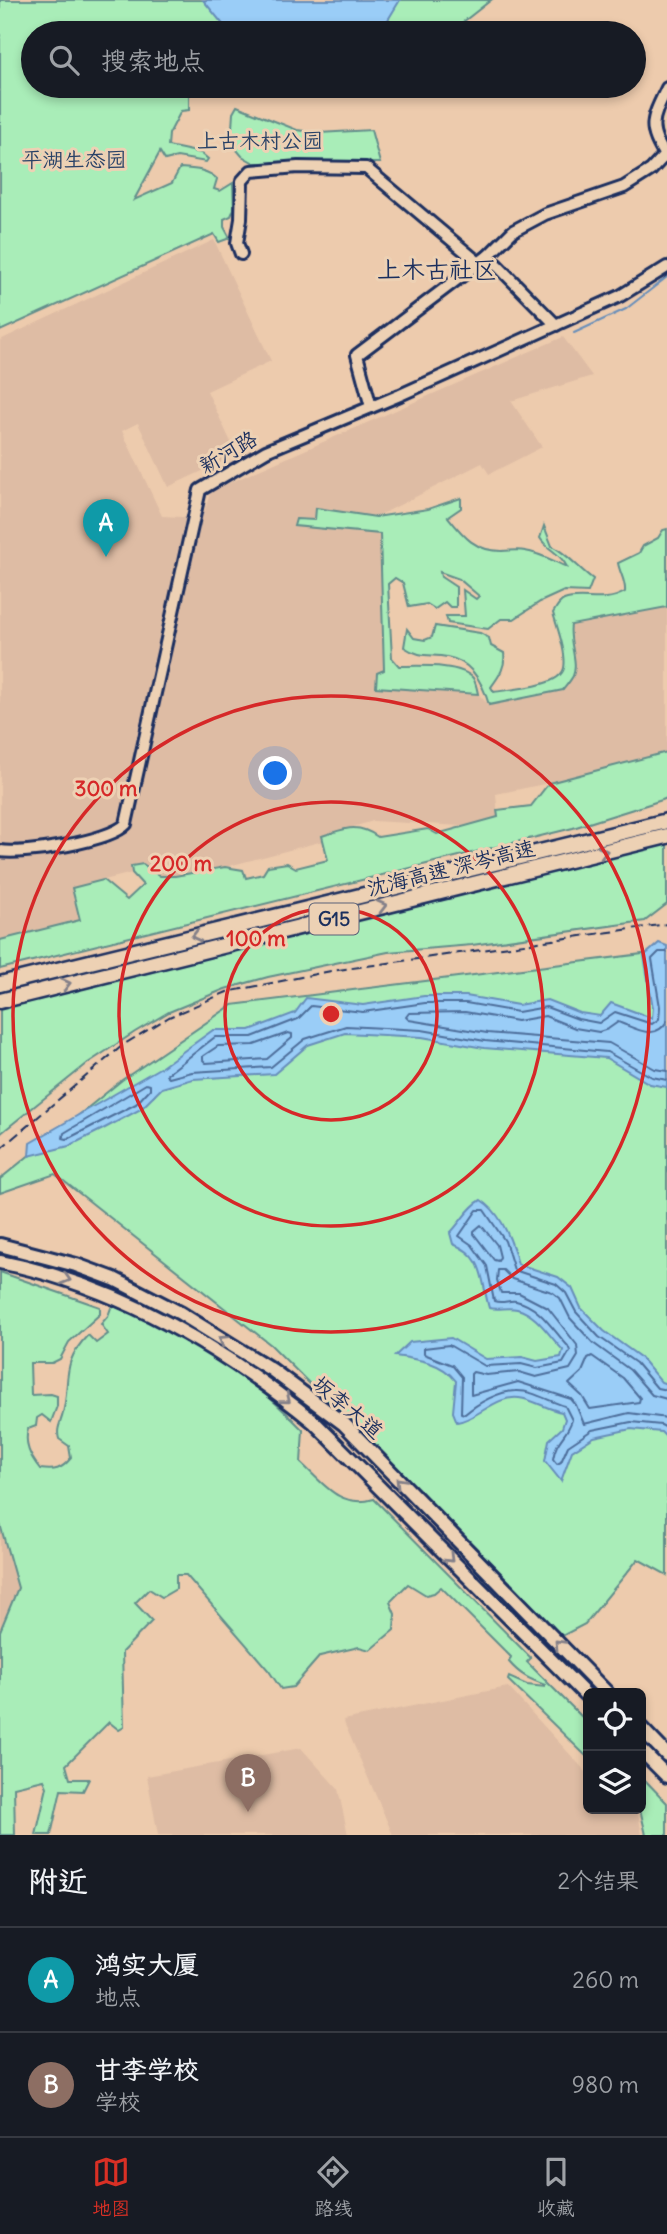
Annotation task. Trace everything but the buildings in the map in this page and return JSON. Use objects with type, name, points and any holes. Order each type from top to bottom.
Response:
[{"type":"highway","points":[[483,866],[667,811]]},
{"type":"highway","name":"沈海高速 深岑高速","points":[[0,984],[667,821]]},
{"type":"highway","name":"沈海高速 深岑高速","points":[[0,1001],[667,836]]},
{"type":"main road","name":"坂李大道","points":[[0,1245],[76,1265],[114,1279],[180,1313],[292,1385],[344,1424],[602,1688]]},
{"type":"main road","name":"坂李大道","points":[[0,1262],[75,1282],[108,1295],[174,1328],[269,1385],[314,1422],[583,1692]]},
{"type":"main road","points":[[646,1733],[667,1755]]},
{"type":"main road","points":[[642,1751],[667,1776]]},
{"type":"street","points":[[371,407],[357,355],[484,260],[513,230],[545,214],[624,187],[651,170],[666,156],[653,135],[652,122],[667,88]]},
{"type":"street","points":[[241,254],[237,243],[242,181],[251,171],[298,167],[366,168],[484,260],[556,325]]},
{"type":"street","name":"新河路","points":[[0,851],[32,852],[109,835],[123,828],[130,815],[200,491],[266,451],[620,296],[667,267]]},
{"type":"shaded area","points":[[214,240],[271,361],[207,391],[237,455],[168,487],[138,423],[122,431],[162,516],[202,518],[211,491],[563,337],[592,376],[511,401],[542,447],[489,474],[482,463],[376,517],[316,508],[315,520],[380,534],[384,670],[377,687],[478,694],[489,705],[573,676],[575,663],[569,637],[571,625],[667,607],[667,752],[496,794],[498,817],[462,826],[373,821],[322,836],[323,841],[225,867],[160,876],[143,864],[131,866],[132,873],[72,888],[80,921],[0,940],[0,340]]},
{"type":"shaded area","points":[[0,1524],[18,1588],[0,1631]]},
{"type":"shaded area","points":[[508,1687],[583,1769],[583,1814],[638,1814],[642,1835],[393,1835],[343,1720]]},
{"type":"shaded area","points":[[301,1748],[338,1789],[348,1835],[158,1835],[147,1776]]},
{"type":"green space","name":"平湖生态园","points":[[0,0],[491,0],[464,21],[21,21],[21,98],[189,98],[189,110],[181,111],[169,134],[168,146],[201,153],[208,159],[206,162],[177,157],[165,160],[160,152],[134,200],[172,183],[180,168],[204,171],[213,176],[217,179],[214,189],[220,191],[233,183],[234,209],[231,216],[224,219],[224,227],[230,238],[219,242],[214,234],[0,331]]},
{"type":"green space","name":"上古木村公园","points":[[237,106],[297,130],[319,133],[371,130],[380,163],[254,163],[242,156],[231,143],[233,113]]},
{"type":"green space","points":[[461,498],[461,508],[448,517],[459,531],[477,546],[502,551],[531,552],[567,567],[540,538],[544,526],[552,546],[593,579],[588,592],[564,591],[540,602],[514,619],[501,619],[488,629],[448,623],[446,616],[465,616],[463,590],[476,599],[479,596],[459,579],[440,572],[441,577],[456,587],[456,607],[450,607],[445,602],[435,609],[427,604],[409,607],[403,583],[395,578],[388,584],[392,658],[399,666],[438,666],[467,673],[473,678],[478,694],[376,687],[377,673],[384,670],[380,534],[294,526],[296,519],[315,520],[316,508],[376,517],[428,509]]},
{"type":"green space","points":[[667,529],[667,607],[571,625],[575,670],[563,690],[489,705],[475,674],[463,663],[447,657],[420,654],[404,647],[407,629],[414,638],[425,640],[432,637],[435,626],[480,633],[489,638],[491,646],[504,653],[503,667],[491,687],[494,692],[534,686],[554,679],[561,674],[565,662],[553,613],[558,605],[571,598],[608,598],[625,592],[618,563],[639,553],[643,546],[658,538],[663,530]]},
{"type":"green space","points":[[667,752],[667,798],[662,800],[573,828],[0,969],[0,940],[80,920],[72,888],[103,880],[127,900],[143,885],[132,873],[131,866],[143,864],[160,876],[225,867],[243,870],[246,878],[263,874],[268,866],[287,863],[296,868],[328,860],[322,836],[337,831],[357,828],[378,837],[428,829],[437,834],[498,817],[497,810],[531,806],[549,783]]},
{"type":"green space","points":[[667,844],[667,904],[645,921],[472,945],[388,952],[268,977],[225,989],[169,1012],[135,1032],[88,1063],[0,1134],[0,1009]]},
{"type":"green space","points":[[667,951],[667,1575],[638,1559],[585,1624],[562,1636],[271,1345],[55,1174],[0,1193],[0,1179],[122,1080],[232,1005]]},
{"type":"green space","points":[[0,1272],[100,1307],[100,1314],[69,1342],[60,1359],[52,1363],[30,1363],[31,1395],[57,1396],[57,1406],[51,1422],[42,1415],[37,1418],[36,1426],[28,1429],[29,1450],[40,1469],[57,1469],[71,1458],[69,1446],[59,1439],[58,1432],[70,1363],[79,1345],[88,1335],[96,1343],[108,1334],[101,1324],[112,1305],[196,1345],[250,1381],[303,1430],[301,1463],[317,1479],[342,1498],[351,1501],[374,1499],[531,1658],[527,1662],[583,1718],[583,1753],[508,1680],[509,1677],[527,1685],[545,1685],[529,1679],[517,1670],[509,1662],[511,1657],[441,1587],[426,1595],[408,1584],[390,1602],[395,1614],[394,1630],[370,1650],[359,1647],[320,1656],[293,1687],[281,1689],[269,1671],[186,1575],[176,1575],[176,1589],[162,1597],[149,1589],[135,1603],[152,1621],[122,1652],[124,1727],[119,1730],[109,1722],[66,1765],[70,1779],[89,1779],[83,1791],[61,1790],[51,1835],[36,1835],[47,1787],[44,1780],[14,1787],[15,1835],[0,1835],[0,1631],[18,1588],[0,1524]]},
{"type":"green space","points":[[646,1781],[667,1803],[667,1835],[646,1835],[641,1814],[646,1814]]},
{"type":"water","points":[[203,0],[400,0],[387,21],[220,21]]},
{"type":"water","points":[[659,943],[667,946],[667,1087],[650,1084],[606,1058],[484,1048],[422,1037],[345,1033],[308,1045],[274,1074],[193,1079],[162,1088],[141,1109],[103,1129],[69,1146],[29,1156],[30,1143],[163,1066],[213,1030],[250,1030],[295,1013],[306,998],[363,1005],[424,996],[466,996],[518,1005],[547,1000],[580,1013],[600,1016],[611,1003],[652,1018],[653,1008],[644,956]]},
{"type":"water","points":[[481,1200],[500,1220],[518,1264],[558,1277],[572,1288],[581,1308],[604,1331],[640,1357],[661,1382],[667,1384],[667,1438],[661,1432],[631,1429],[594,1437],[572,1451],[561,1481],[545,1461],[549,1440],[562,1428],[565,1419],[562,1412],[525,1399],[511,1398],[457,1422],[453,1412],[456,1381],[444,1370],[429,1363],[395,1356],[410,1342],[451,1338],[486,1359],[522,1357],[537,1361],[561,1357],[563,1350],[531,1316],[517,1309],[489,1308],[483,1279],[476,1262],[471,1255],[453,1244],[450,1233]]},
{"type":"waterway","points":[[574,333],[626,309],[667,277]]},
{"type":"railway","points":[[0,1149],[123,1045],[169,1017],[227,992],[331,971],[667,924]]},
{"type":"place","name":"鸿实大厦","points":[[106,557]]},
{"type":"place","name":"甘李学校","points":[[248,1812]]},
{"type":"district","name":"上木古社区","points":[[437,269]]}]
